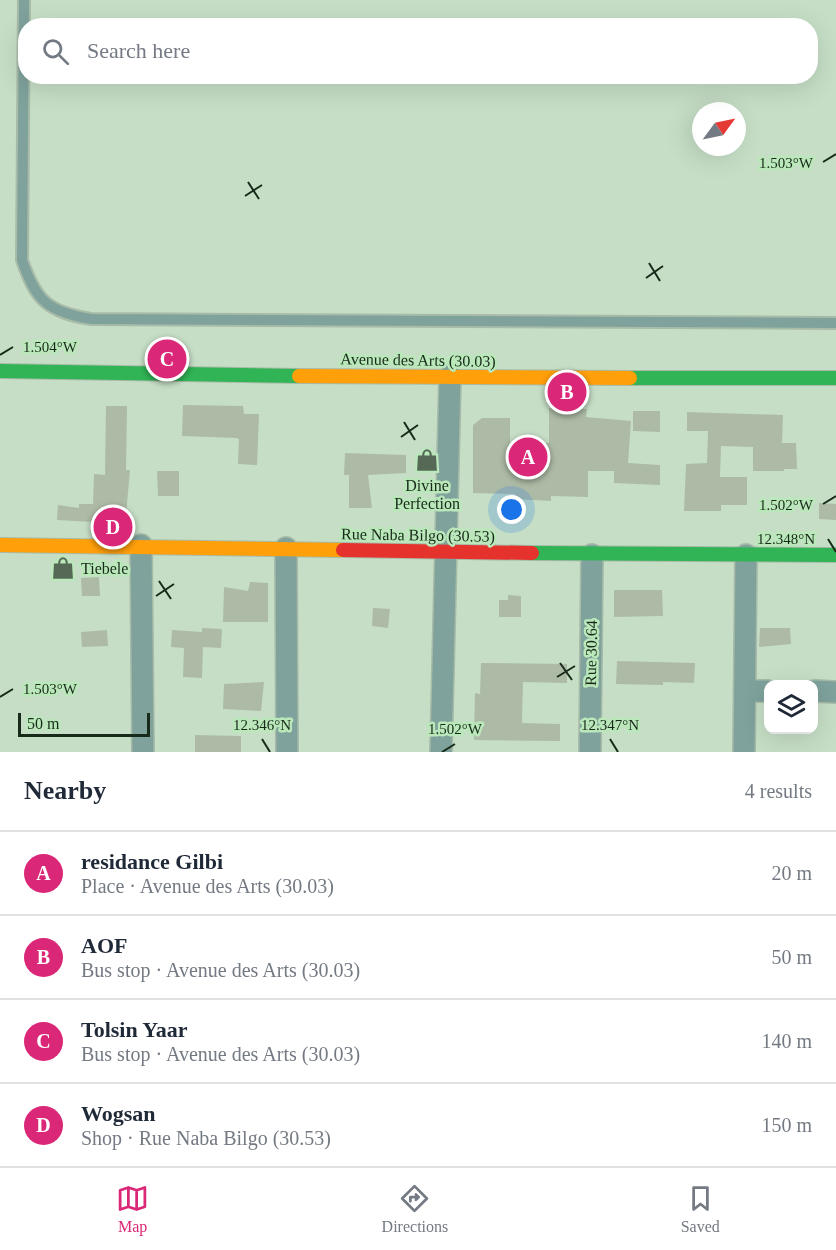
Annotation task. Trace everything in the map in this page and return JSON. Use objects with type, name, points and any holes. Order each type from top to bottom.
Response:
[{"type":"street","name":"Avenue des Arts (30.03)","points":[[0,371],[566,379],[836,378]]},
{"type":"street","points":[[441,752],[450,376]]},
{"type":"street","name":"Rue Naba Bilgo (30.53)","points":[[0,545],[141,545],[592,555],[836,555]]},
{"type":"street","points":[[141,545],[143,752]]},
{"type":"street","points":[[286,548],[287,752]]},
{"type":"street","name":"Rue 30.64","points":[[590,752],[592,555]]},
{"type":"street","points":[[744,752],[746,555]]},
{"type":"street","points":[[746,691],[764,691]]},
{"type":"street","points":[[818,691],[836,692]]},
{"type":"lane","points":[[24,0],[24,18]]},
{"type":"lane","points":[[23,84],[22,260],[30,283],[45,304],[67,315],[103,319],[836,323]]},
{"type":"building","points":[[183,405],[243,406],[244,414],[259,414],[257,465],[238,464],[239,439],[182,436]]},
{"type":"building","points":[[106,406],[127,406],[126,470],[130,470],[126,515],[111,514],[110,523],[57,520],[58,505],[79,508],[79,504],[93,504],[94,474],[105,475]]},
{"type":"building","points":[[549,408],[587,409],[586,417],[631,421],[628,463],[660,465],[660,485],[614,483],[614,471],[588,471],[588,497],[551,496],[551,501],[515,499],[515,494],[473,493],[473,425],[482,418],[510,418],[510,442],[549,443]]},
{"type":"building","points":[[633,411],[660,411],[660,432],[633,431]]},
{"type":"building","points":[[687,412],[783,415],[782,443],[796,443],[797,469],[753,471],[753,447],[721,446],[720,477],[747,477],[747,505],[721,505],[721,511],[684,511],[686,464],[707,463],[708,431],[687,431]]},
{"type":"building","points":[[345,453],[406,455],[406,473],[368,475],[372,508],[349,508],[349,475],[344,475]]},
{"type":"building","points":[[157,471],[179,471],[179,496],[158,496]]},
{"type":"building","points":[[819,503],[836,504],[836,520],[819,519]]},
{"type":"building","points":[[99,577],[100,596],[82,596],[81,578]]},
{"type":"building","points":[[250,582],[268,583],[268,622],[223,622],[224,587],[248,591]]},
{"type":"building","points":[[614,590],[662,590],[663,616],[614,617]]},
{"type":"building","points":[[508,595],[521,596],[521,617],[499,617],[499,600],[508,600]]},
{"type":"building","points":[[373,608],[390,609],[388,628],[372,626]]},
{"type":"building","points":[[202,628],[222,629],[221,648],[203,647],[202,678],[183,677],[184,648],[171,647],[172,630],[202,632]]},
{"type":"building","points":[[760,628],[790,628],[791,644],[759,647]]},
{"type":"building","points":[[107,630],[108,646],[82,647],[81,632]]},
{"type":"building","points":[[617,661],[695,663],[694,683],[616,684]]},
{"type":"building","points":[[481,663],[567,664],[567,683],[523,682],[522,723],[560,724],[560,741],[474,740],[475,693],[480,694]]},
{"type":"building","points":[[264,682],[261,711],[223,709],[224,684]]},
{"type":"building","points":[[195,735],[241,736],[241,752],[195,752]]},
{"type":"traffic: fast","points":[[0,371],[299,376]]},
{"type":"traffic: fast","points":[[630,378],[836,378]]},
{"type":"traffic: fast","points":[[532,553],[836,555]]},
{"type":"traffic: slow","points":[[299,376],[630,378]]},
{"type":"traffic: slow","points":[[0,545],[343,550]]},
{"type":"traffic: jam","points":[[343,550],[532,553]]},
{"type":"place","name":"Tolsin Yaar","points":[[167,359]]},
{"type":"place","name":"AOF","points":[[567,392]]},
{"type":"place","name":"residance Gilbi","points":[[528,457]]},
{"type":"place","name":"Divine Perfection","points":[[427,460]]},
{"type":"place","name":"Wogsan","points":[[113,527]]},
{"type":"place","name":"Tiebele","points":[[63,568]]}]
